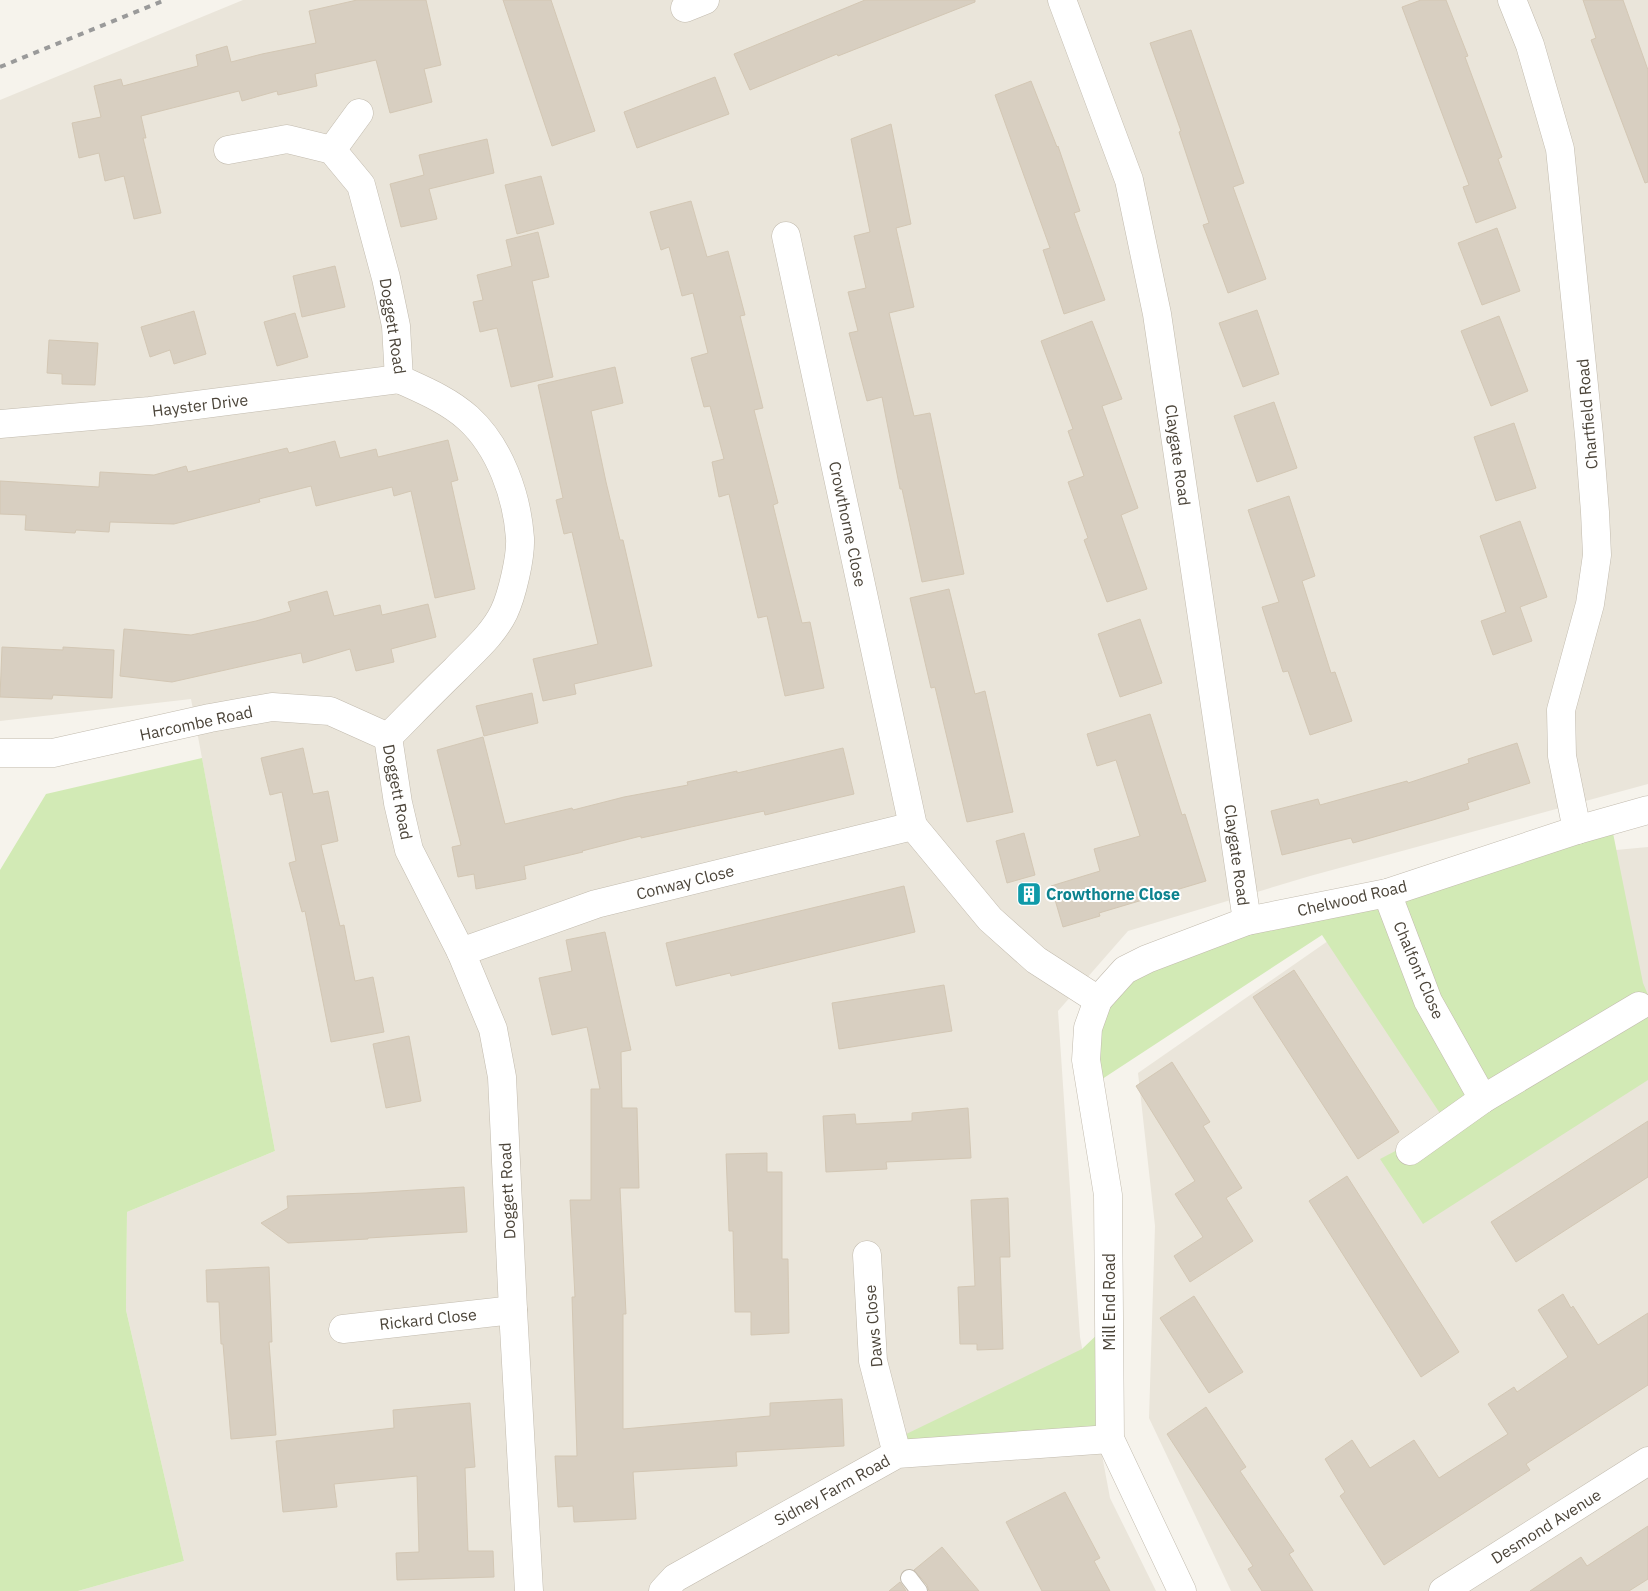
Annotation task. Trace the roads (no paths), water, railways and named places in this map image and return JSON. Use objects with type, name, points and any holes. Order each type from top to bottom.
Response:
[{"type":"street","name":"Claygate Road","points":[[1062,0],[1129,180],[1157,314],[1247,921]]},
{"type":"street","name":"Chartfield Road","points":[[1512,0],[1530,45],[1560,149],[1590,434],[1597,555],[1590,604],[1561,710],[1562,756],[1577,830]]},
{"type":"street","points":[[228,150],[287,139],[332,150],[359,113]]},
{"type":"street","name":"Doggett Road","points":[[332,150],[361,185],[386,278],[396,326],[399,379],[448,402],[470,419],[490,443],[505,472],[514,504],[520,539],[515,577],[504,612],[487,638],[388,737],[398,803],[409,850],[461,952],[493,1029],[502,1076],[529,1591]]},
{"type":"street","name":"Crowthorne Close","points":[[786,236],[913,826],[990,919],[1036,960],[1098,1000]]},
{"type":"street","name":"Hayster Drive","points":[[0,424],[150,412],[399,379]]},
{"type":"street","name":"Harcombe Road","points":[[0,753],[53,753],[210,718],[272,707],[330,711],[388,737]]},
{"type":"street","name":"Chelwood Road","points":[[1098,1000],[1125,970],[1146,959],[1247,921],[1387,893],[1577,830],[1648,810]]},
{"type":"street","name":"Conway Close","points":[[461,952],[596,904],[913,826]]},
{"type":"street","name":"Chalfont Close","points":[[1387,893],[1428,1001],[1483,1099]]},
{"type":"street","name":"Mill End Road","points":[[1098,1000],[1088,1028],[1086,1060],[1108,1196],[1110,1439],[1182,1591]]},
{"type":"street","points":[[1410,1151],[1483,1099],[1639,1006]]},
{"type":"street","name":"Daws Close","points":[[867,1255],[874,1361],[897,1454]]},
{"type":"street","name":"Rickard Close","points":[[343,1329],[513,1310]]},
{"type":"street","name":"Sidney Farm Road","points":[[663,1591],[675,1578],[897,1454],[1110,1439]]},
{"type":"street","name":"Desmond Avenue","points":[[1443,1591],[1648,1461]]},
{"type":"railway","points":[[0,67],[165,0]]},
{"type":"place","name":"Crowthorne Close","points":[[1029,894]]}]
